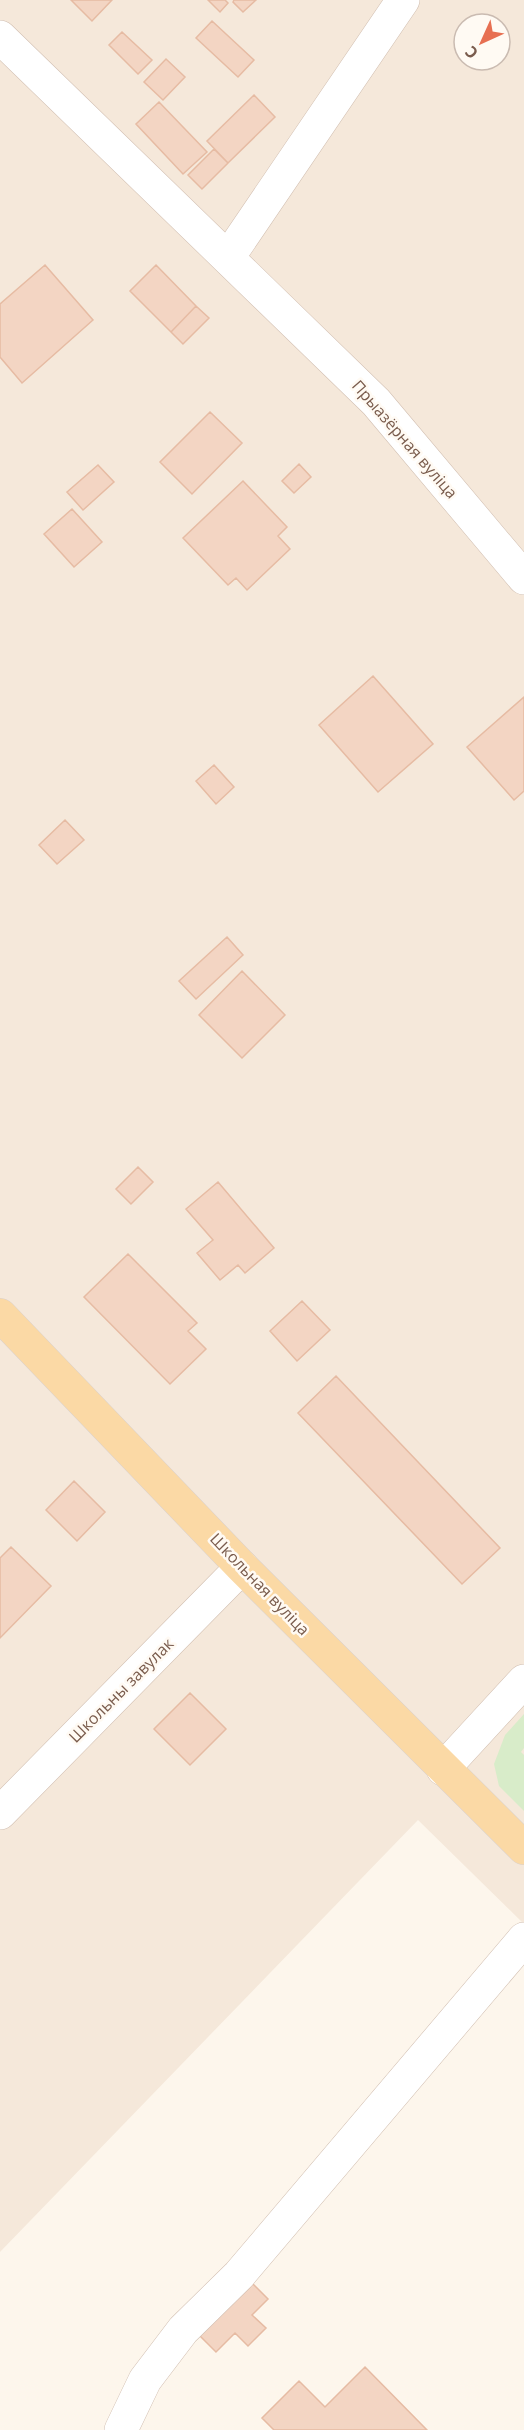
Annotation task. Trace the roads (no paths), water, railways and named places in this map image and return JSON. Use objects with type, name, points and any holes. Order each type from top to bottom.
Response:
[{"type":"main road","name":"Школьная вуліца","points":[[0,1316],[242,1567],[524,1848]]},
{"type":"street","points":[[228,256],[403,0]]},
{"type":"street","name":"Прыазёрная вуліца","points":[[0,37],[376,402],[524,578]]},
{"type":"street","name":"Школьны завулак","points":[[0,1813],[242,1567]]},
{"type":"street","points":[[443,1769],[524,1681]]},
{"type":"street","points":[[121,2430],[145,2380],[183,2330],[239,2275],[524,1939]]}]
